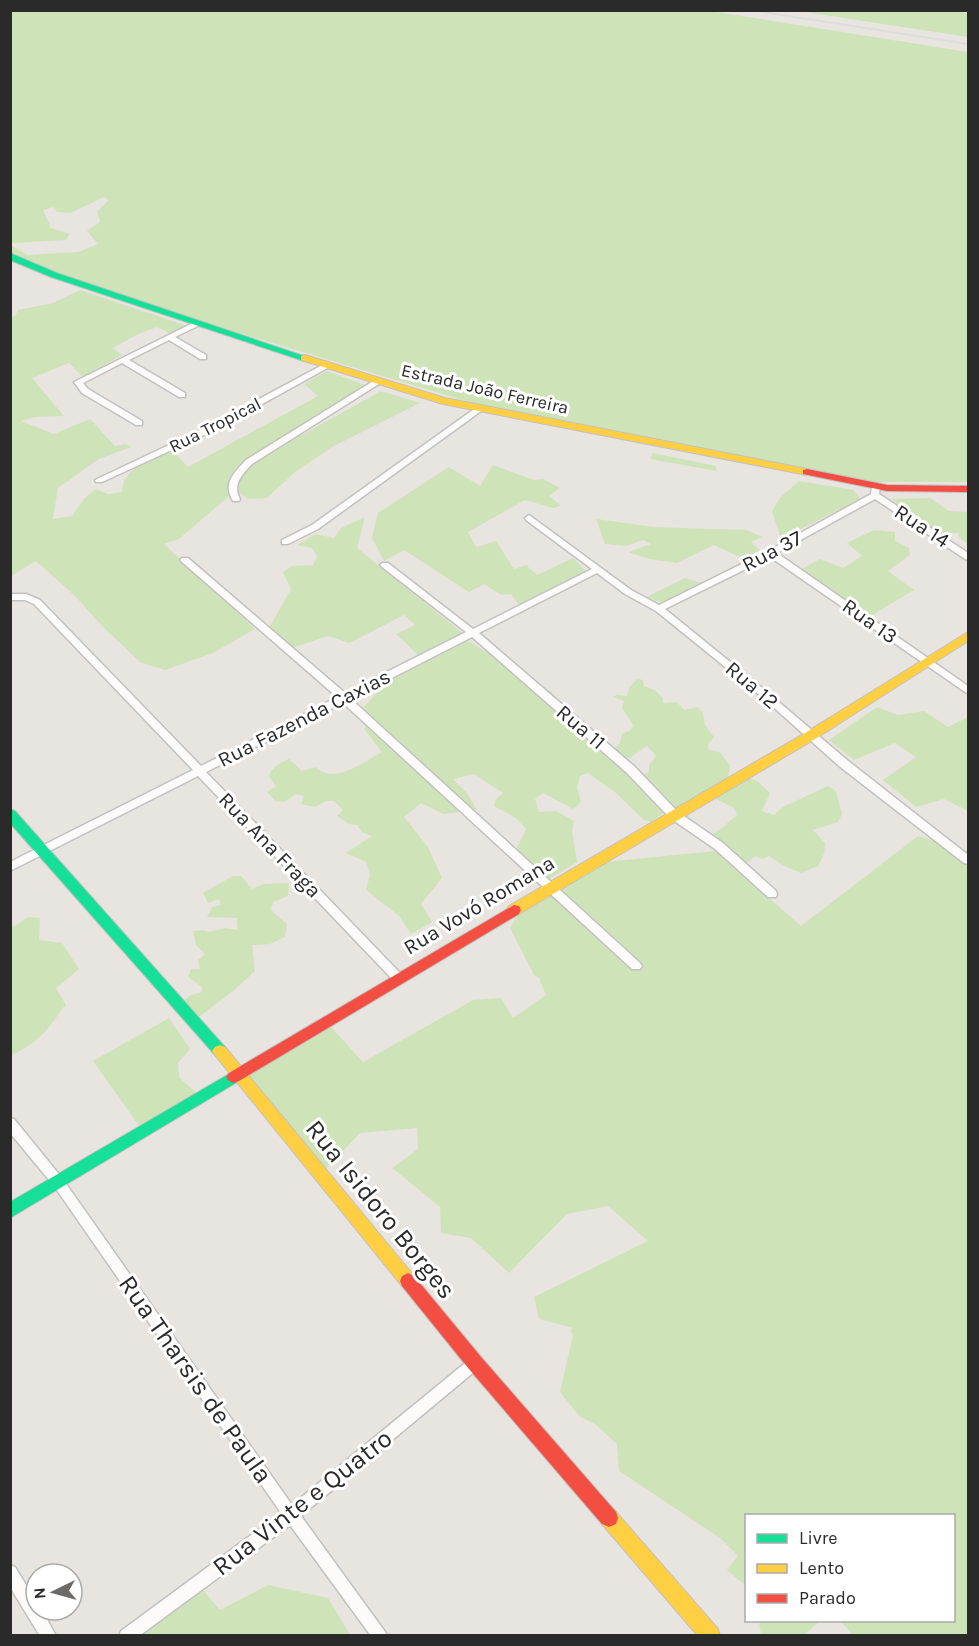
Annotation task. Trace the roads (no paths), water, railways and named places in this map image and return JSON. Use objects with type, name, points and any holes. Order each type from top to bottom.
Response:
[{"type":"street","name":"Estrada João Ferreira","points":[[10,256],[54,276],[443,401],[876,490],[969,489]]},
{"type":"street","points":[[139,423],[85,391],[78,384],[79,381],[197,323]]},
{"type":"street","points":[[170,337],[203,357]]},
{"type":"street","points":[[123,360],[182,395]]},
{"type":"street","name":"Rua Tropical","points":[[99,480],[210,429],[329,365]]},
{"type":"street","points":[[236,499],[231,488],[233,481],[249,462],[378,382]]},
{"type":"street","points":[[285,543],[315,527],[480,409]]},
{"type":"street","name":"Rua 37","points":[[659,609],[771,553],[876,490]]},
{"type":"street","name":"Rua 14","points":[[876,490],[969,557]]},
{"type":"street","name":"Rua 12","points":[[529,518],[628,592],[659,609],[764,694],[810,736],[969,860]]},
{"type":"street","name":"Rua 13","points":[[771,553],[969,690]]},
{"type":"street","points":[[185,560],[343,697],[636,966]]},
{"type":"street","name":"Rua 11","points":[[385,565],[474,634],[631,770],[674,815],[719,846],[772,894]]},
{"type":"street","name":"Rua Fazenda Caxias","points":[[10,867],[597,570]]},
{"type":"street","name":"Rua Ana Fraga","points":[[10,597],[26,597],[36,602],[398,978]]},
{"type":"street","name":"Rua Vovó Romana","points":[[10,1211],[549,888],[810,736],[969,636]]},
{"type":"street","name":"Rua Isidoro Borges","points":[[10,814],[240,1073],[475,1363],[711,1635]]},
{"type":"street","name":"Rua Tharsis de Paula","points":[[10,1123],[58,1182],[291,1515],[381,1635]]},
{"type":"street","name":"Rua Vinte e Quatro","points":[[126,1635],[291,1515],[475,1363]]},
{"type":"street","points":[[10,1572],[49,1635]]},
{"type":"railway","points":[[750,10],[968,44]]}]
